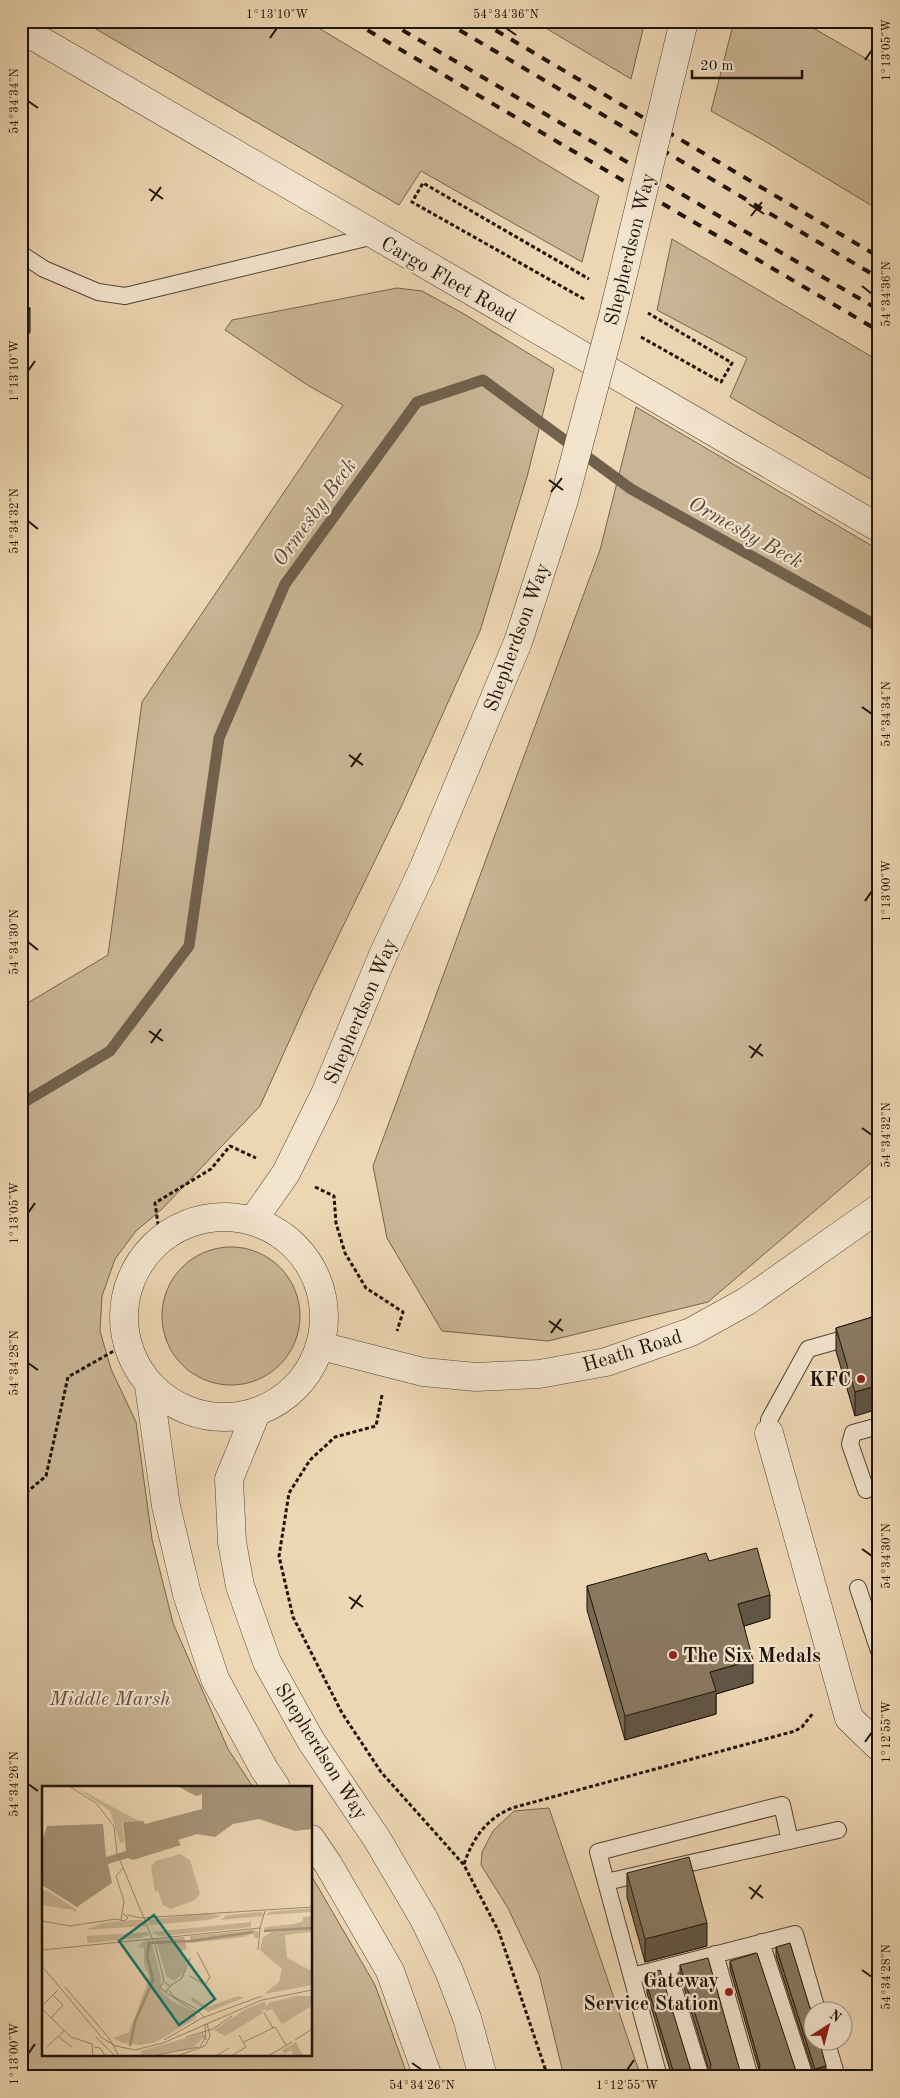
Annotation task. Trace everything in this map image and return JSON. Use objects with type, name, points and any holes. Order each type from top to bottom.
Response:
[{"type":"street","name":"Shepherdson Way","points":[[254,1219],[286,1173],[325,1094],[383,955],[424,867],[518,642],[564,500],[612,316],[684,21]]},
{"type":"street","name":"Cargo Fleet Road","points":[[21,29],[879,528]]},
{"type":"street","name":"Heath Road","points":[[321,1346],[423,1372],[476,1377],[539,1374],[606,1362],[691,1332],[747,1301],[879,1208]]},
{"type":"street","points":[[149,1386],[174,1406],[221,1419],[256,1413],[284,1400],[307,1376],[321,1346],[327,1320],[317,1279],[301,1252],[276,1228],[254,1219],[194,1222],[160,1238],[137,1265],[123,1305],[126,1344],[149,1386],[166,1506],[187,1594],[216,1679],[264,1769],[275,1786]]},
{"type":"street","name":"Shepherdson Way","points":[[256,1413],[228,1479],[232,1542],[240,1586],[267,1662],[311,1740],[377,1839],[424,1919],[449,1971],[467,2018],[484,2077]]},
{"type":"street","points":[[769,1433],[849,1718],[879,1747]]},
{"type":"street","points":[[312,1840],[328,1864],[390,1971],[428,2077]]},
{"type":"lane","points":[[21,254],[44,269],[98,292],[125,296],[374,236]]},
{"type":"lane","points":[[769,1433],[769,1420],[808,1349],[879,1329]]},
{"type":"lane","points":[[866,1490],[850,1444],[853,1433],[879,1426]]},
{"type":"lane","points":[[858,1588],[879,1651]]},
{"type":"lane","points":[[659,2077],[598,1852],[782,1805],[790,1841]]},
{"type":"lane","points":[[606,1882],[838,1830]]},
{"type":"lane","points":[[632,1976],[795,1934],[814,2000]]},
{"type":"lane","points":[[761,1942],[805,2077]]},
{"type":"lane","points":[[715,1954],[750,2077]]},
{"type":"lane","points":[[667,1967],[701,2077]]},
{"type":"lane","points":[[829,2050],[837,2077]]},
{"type":"path","points":[[529,244],[423,183],[412,202],[612,316]]},
{"type":"path","points":[[160,1238],[155,1203],[211,1169],[230,1146]]},
{"type":"path","points":[[334,1196],[336,1223],[344,1253],[366,1288],[403,1312],[386,1363],[376,1426],[335,1437],[310,1460],[289,1493],[279,1556],[293,1617],[342,1713],[381,1772],[464,1865],[499,1932],[548,2077]]},
{"type":"path","points":[[21,1497],[46,1476],[68,1377],[126,1344]]},
{"type":"path","points":[[464,1865],[478,1833],[491,1820],[505,1811],[520,1805],[795,1731],[802,1727],[812,1716],[814,1710],[813,1701],[842,1693]]},
{"type":"green space","points":[[82,21],[307,21],[599,196],[582,262],[421,171],[399,205]]},
{"type":"green space","points":[[534,21],[645,21],[631,79]]},
{"type":"green space","points":[[734,21],[801,21],[879,66],[879,210],[711,111]]},
{"type":"green space","points":[[672,239],[879,361],[879,484],[730,397],[747,358],[657,310]]},
{"type":"green space","name":"Middle Marsh","points":[[397,288],[422,291],[464,314],[554,369],[527,477],[480,631],[401,807],[314,986],[260,1106],[162,1209],[136,1231],[115,1259],[102,1296],[100,1331],[111,1369],[136,1422],[152,1539],[173,1623],[228,1749],[252,1786],[42,1786],[42,2056],[312,2056],[312,1877],[375,1985],[408,2077],[21,2077],[21,1007],[108,955],[142,702],[343,405],[309,386],[225,330],[232,320]]},
{"type":"green space","points":[[636,407],[879,550],[879,1156],[708,1302],[548,1341],[442,1331],[387,1238],[373,1166],[600,550]]},
{"type":"green space","points":[[231,1247],[257,1252],[280,1267],[295,1290],[300,1316],[295,1342],[280,1365],[257,1380],[231,1385],[205,1380],[182,1365],[167,1342],[162,1316],[167,1290],[182,1267],[205,1252]]},
{"type":"green space","points":[[549,1808],[641,2077],[564,2077],[539,1974],[508,1908],[481,1865],[482,1852],[493,1831],[514,1811]]},
{"type":"building","points":[[21,303],[30,308],[21,322]]},
{"type":"building","name":"KFC","points":[[879,1315],[879,1385],[855,1392],[836,1328]]},
{"type":"building","name":"The Six Medals","points":[[757,1548],[770,1595],[738,1604],[753,1660],[710,1672],[716,1691],[625,1716],[587,1586],[706,1553],[709,1561]]},
{"type":"building","points":[[689,1857],[707,1923],[645,1939],[627,1873]]},
{"type":"building","points":[[790,1943],[808,2000],[802,2000],[802,2028],[776,1947]]},
{"type":"building","points":[[757,1953],[797,2074],[788,2077],[754,2077],[757,2075],[760,2066],[730,1961]]},
{"type":"building","points":[[708,1958],[740,2071],[743,2076],[747,2077],[706,2077],[709,2075],[711,2065],[680,1965]]},
{"type":"building","points":[[660,1970],[691,2071],[698,2077],[675,2077],[647,1985],[654,1983],[651,1973]]},
{"type":"building","points":[[809,2050],[822,2050],[826,2066],[815,2069]]},
{"type":"waterway","name":"Ormesby Beck","points":[[21,1104],[110,1051],[189,946],[219,738],[285,584],[417,402],[483,380],[631,489],[879,627]]},
{"type":"railway","points":[[352,21],[879,331]]},
{"type":"railway","points":[[387,21],[879,310]]},
{"type":"railway","points":[[444,21],[879,278]]},
{"type":"railway","points":[[480,21],[879,257]]},
{"type":"place","name":"KFC","points":[[861,1379]]},
{"type":"place","name":"The Six Medals","points":[[673,1655]]},
{"type":"place","name":"Gateway Service Station","points":[[729,1992]]}]
